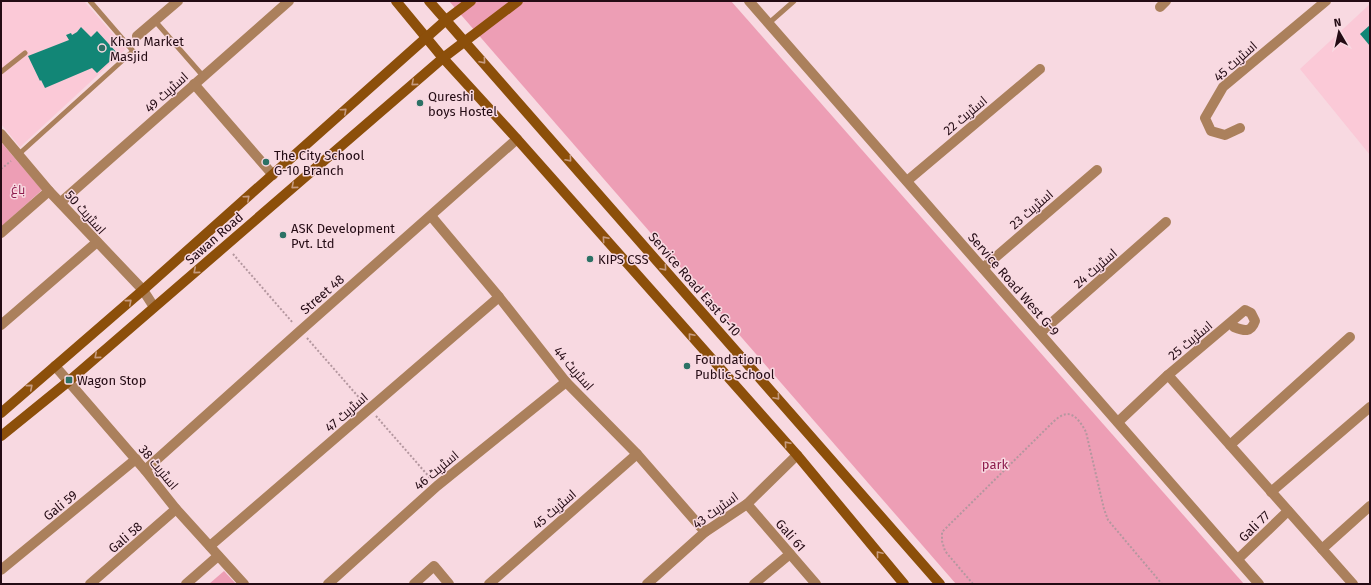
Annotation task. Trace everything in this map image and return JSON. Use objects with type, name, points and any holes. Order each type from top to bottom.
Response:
[{"type":"main road","points":[[396,1],[443,58],[517,139],[797,455],[904,584]]},
{"type":"main road","name":"Service Road East G-10","points":[[429,1],[940,584]]},
{"type":"main road","name":"Sawan Road","points":[[1,413],[143,290],[446,20],[471,1]]},
{"type":"main road","name":"Sawan Road","points":[[1,436],[68,381],[443,58],[518,1]]},
{"type":"street","points":[[137,36],[178,1]]},
{"type":"street","name":"اسٹریٹ 49","points":[[61,202],[289,1]]},
{"type":"street","name":"Service Road West G-9","points":[[749,1],[1259,584]]},
{"type":"street","name":"اسٹریٹ 45","points":[[1240,128],[1225,135],[1211,131],[1205,118],[1223,87],[1326,1]]},
{"type":"street","name":"اسٹریٹ 22","points":[[907,181],[1040,69]]},
{"type":"street","points":[[194,84],[273,175]]},
{"type":"street","name":"اسٹریٹ 50","points":[[1,134],[17,156],[61,202],[96,242],[143,290],[154,306]]},
{"type":"street","name":"Street 48","points":[[145,470],[300,330],[517,139]]},
{"type":"street","name":"اسٹریٹ 23","points":[[983,268],[1097,170]]},
{"type":"street","points":[[1,233],[49,191]]},
{"type":"street","name":"اسٹریٹ 44","points":[[431,216],[499,297],[566,382],[637,454],[705,532]]},
{"type":"street","name":"اسٹریٹ 24","points":[[1040,333],[1166,222]]},
{"type":"street","points":[[1,325],[96,242]]},
{"type":"street","name":"اسٹریٹ 47","points":[[210,546],[499,297]]},
{"type":"street","name":"اسٹریٹ 25","points":[[1118,422],[1168,375],[1245,310],[1251,313],[1254,318],[1253,326],[1249,330],[1244,331],[1238,329],[1234,327],[1232,323]]},
{"type":"street","points":[[1230,445],[1350,337]]},
{"type":"street","name":"اسٹریٹ 38","points":[[55,366],[136,459],[176,509],[244,584]]},
{"type":"street","points":[[1168,375],[1353,584]]},
{"type":"street","name":"اسٹریٹ 46","points":[[328,584],[436,486],[566,382]]},
{"type":"street","points":[[1271,492],[1370,407]]},
{"type":"street","name":"اسٹریٹ 45","points":[[489,584],[637,454]]},
{"type":"street","name":"اسٹریٹ 43","points":[[647,584],[705,532],[746,504],[797,455]]},
{"type":"street","name":"Gali 59","points":[[1,570],[136,459]]},
{"type":"street","name":"Gali 61","points":[[746,504],[816,584]]},
{"type":"street","points":[[1322,549],[1370,506]]},
{"type":"street","name":"Gali 58","points":[[90,584],[176,509]]},
{"type":"street","name":"Gali 77","points":[[1238,559],[1288,511]]},
{"type":"street","points":[[754,584],[790,554]]},
{"type":"street","points":[[186,584],[218,556]]},
{"type":"street","points":[[414,584],[434,566],[448,584]]},
{"type":"lane","points":[[17,156],[133,51],[90,1]]},
{"type":"lane","points":[[769,23],[794,1]]},
{"type":"lane","points":[[155,21],[203,76]]},
{"type":"lane","points":[[1,72],[25,52]]},
{"type":"path","points":[[1,169],[17,156]]},
{"type":"path","points":[[226,245],[436,486]]},
{"type":"path","points":[[973,584],[945,551],[942,541],[942,532],[1050,425],[1062,415],[1070,414],[1076,417],[1086,432],[1104,509],[1108,520],[1162,584]]},
{"type":"shaded area","points":[[1,1],[84,1],[126,49],[20,147],[1,124]]},
{"type":"shaded area","points":[[1370,4],[1370,155],[1300,69]]},
{"type":"green space","name":"park","points":[[449,1],[731,1],[1244,584],[956,584]]},
{"type":"green space","name":"باغ","points":[[1,142],[42,190],[1,227]]},
{"type":"green space","points":[[224,571],[236,584],[209,584]]},
{"type":"building","points":[[1370,25],[1370,46],[1360,34]]},
{"type":"building","points":[[81,27],[91,37],[97,31],[118,54],[97,73],[92,68],[45,88],[28,56],[69,40],[66,35],[71,33],[72,35]]},
{"type":"place","name":"Khan Market Masjid","points":[[102,48]]},
{"type":"place","name":"Qureshi boys Hostel","points":[[420,103]]},
{"type":"place","name":"The City School G-10 Branch","points":[[266,162]]},
{"type":"place","name":"ASK Development Pvt. Ltd","points":[[283,235]]},
{"type":"place","name":"KIPS CSS","points":[[590,259]]},
{"type":"place","name":"Foundation Public School","points":[[687,366]]},
{"type":"place","name":"Wagon Stop","points":[[69,380]]}]
